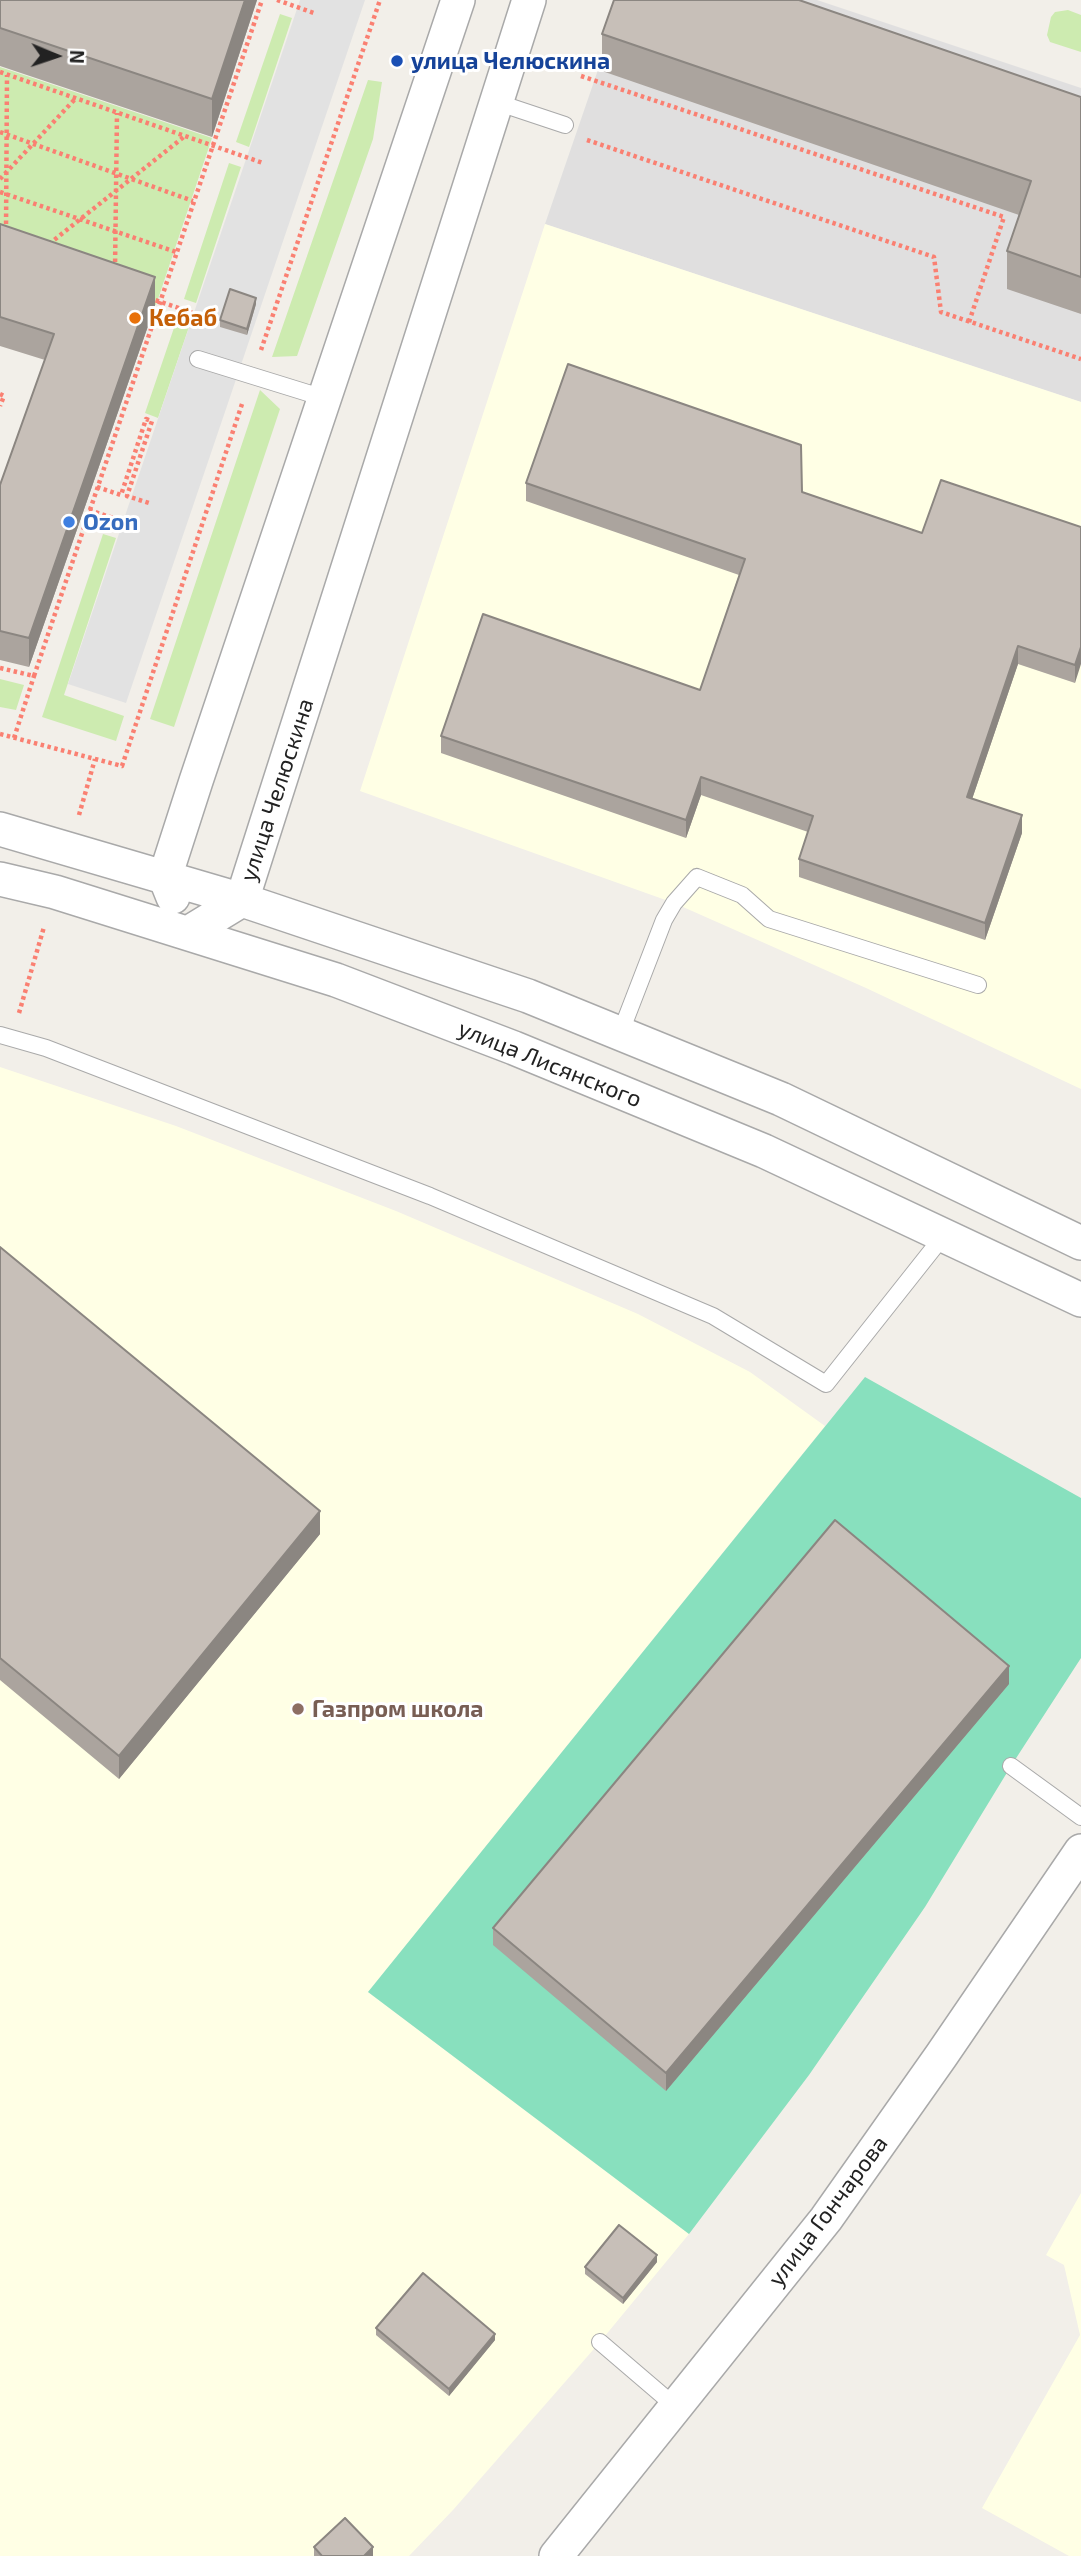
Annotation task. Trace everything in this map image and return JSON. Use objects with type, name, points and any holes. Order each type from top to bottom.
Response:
[{"type":"street","points":[[188,933],[165,877],[458,0]]},
{"type":"street","name":"улица Челюскина","points":[[188,933],[242,900],[528,0]]},
{"type":"street","points":[[0,829],[242,900],[528,996],[781,1099],[1081,1243]]},
{"type":"street","name":"улица Лисянского","points":[[0,879],[55,892],[336,980],[514,1048],[764,1151],[1081,1300]]},
{"type":"street","name":"улица Гончарова","points":[[556,2556],[826,2219],[1081,1851]]},
{"type":"lane","points":[[496,102],[565,125]]},
{"type":"lane","points":[[198,359],[324,398]]},
{"type":"lane","points":[[620,1034],[664,920],[674,903],[697,877],[742,895],[769,919],[978,985]]},
{"type":"lane","points":[[0,1035],[46,1048],[430,1196],[713,1316],[826,1384],[944,1236]]},
{"type":"lane","points":[[1011,1766],[1081,1817]]},
{"type":"lane","points":[[600,2342],[676,2407]]},
{"type":"path","points":[[14,737],[262,0]]},
{"type":"path","points":[[277,0],[314,13]]},
{"type":"path","points":[[0,734],[122,766],[380,0]]},
{"type":"path","points":[[0,72],[263,163]]},
{"type":"path","points":[[6,235],[7,75]]},
{"type":"path","points":[[581,76],[1003,218],[968,322]]},
{"type":"path","points":[[0,179],[76,98]]},
{"type":"path","points":[[115,273],[117,113]]},
{"type":"path","points":[[0,132],[193,201]]},
{"type":"path","points":[[42,250],[185,136]]},
{"type":"path","points":[[580,138],[934,257],[941,313],[1081,359]]},
{"type":"path","points":[[0,192],[176,252]]},
{"type":"path","points":[[137,294],[211,319]]},
{"type":"path","points":[[0,394],[4,396],[0,406]]},
{"type":"path","points":[[97,487],[121,495],[146,419],[152,421],[127,496],[149,503]]},
{"type":"path","points":[[89,510],[141,527]]},
{"type":"path","points":[[0,668],[34,676]]},
{"type":"shaded area","points":[[300,0],[365,0],[126,703],[68,684]]},
{"type":"shaded area","points":[[622,0],[817,0],[1081,88],[1081,402],[545,224]]},
{"type":"shaded area","points":[[545,224],[1081,402],[1081,1089],[866,988],[674,903],[360,791]]},
{"type":"shaded area","name":"Газпром школа","points":[[0,1067],[176,1126],[396,1211],[638,1314],[750,1372],[825,1426],[368,1992],[689,2234],[600,2342],[453,2510],[409,2556],[0,2556]]},
{"type":"shaded area","points":[[1081,2193],[1081,2556],[1069,2556],[982,2508],[1080,2335],[1064,2265],[1046,2255]]},
{"type":"green space","points":[[1068,10],[1081,15],[1081,52],[1050,42],[1047,35],[1051,17],[1055,12]]},
{"type":"green space","points":[[280,14],[292,18],[249,147],[236,142]]},
{"type":"green space","points":[[0,67],[212,138],[156,305],[0,252]]},
{"type":"green space","points":[[368,80],[382,82],[373,139],[297,356],[272,357]]},
{"type":"green space","points":[[229,163],[241,167],[196,303],[184,299]]},
{"type":"green space","points":[[177,319],[190,324],[158,418],[145,413]]},
{"type":"green space","points":[[260,390],[280,409],[174,727],[150,719]]},
{"type":"green space","points":[[103,534],[116,538],[64,695],[124,716],[116,741],[42,717]]},
{"type":"green space","points":[[0,679],[24,685],[16,710],[0,707]]},
{"type":"green space","points":[[865,1377],[1081,1498],[1081,1658],[925,1907],[809,2075],[689,2234],[368,1992]]},
{"type":"building","points":[[0,0],[245,0],[212,99],[0,28]]},
{"type":"building","points":[[614,0],[799,0],[1081,97],[1081,277],[1007,251],[1031,181],[602,34]]},
{"type":"building","points":[[0,224],[155,277],[29,638],[0,631],[0,485],[54,334],[0,317]]},
{"type":"building","points":[[230,289],[256,298],[247,329],[220,320]]},
{"type":"building","points":[[568,364],[801,445],[802,492],[922,533],[941,480],[1081,527],[1081,647],[1075,665],[1018,646],[967,797],[1022,815],[985,923],[799,859],[813,816],[701,777],[686,820],[441,736],[483,614],[700,690],[745,559],[526,483]]},
{"type":"building","points":[[0,1247],[320,1511],[119,1756],[0,1658]]},
{"type":"building","points":[[835,1520],[1009,1666],[666,2073],[493,1928]]},
{"type":"building","points":[[619,2225],[657,2255],[623,2298],[585,2267]]},
{"type":"building","points":[[423,2273],[495,2334],[449,2389],[376,2328]]},
{"type":"building","points":[[345,2518],[373,2547],[364,2556],[322,2556],[314,2547]]},
{"type":"place","name":"улица Челюскина","points":[[397,61]]},
{"type":"place","name":"Кебаб","points":[[135,318]]},
{"type":"place","name":"Ozon","points":[[69,522]]},
{"type":"place","name":"Газпром школа","points":[[298,1709]]}]
